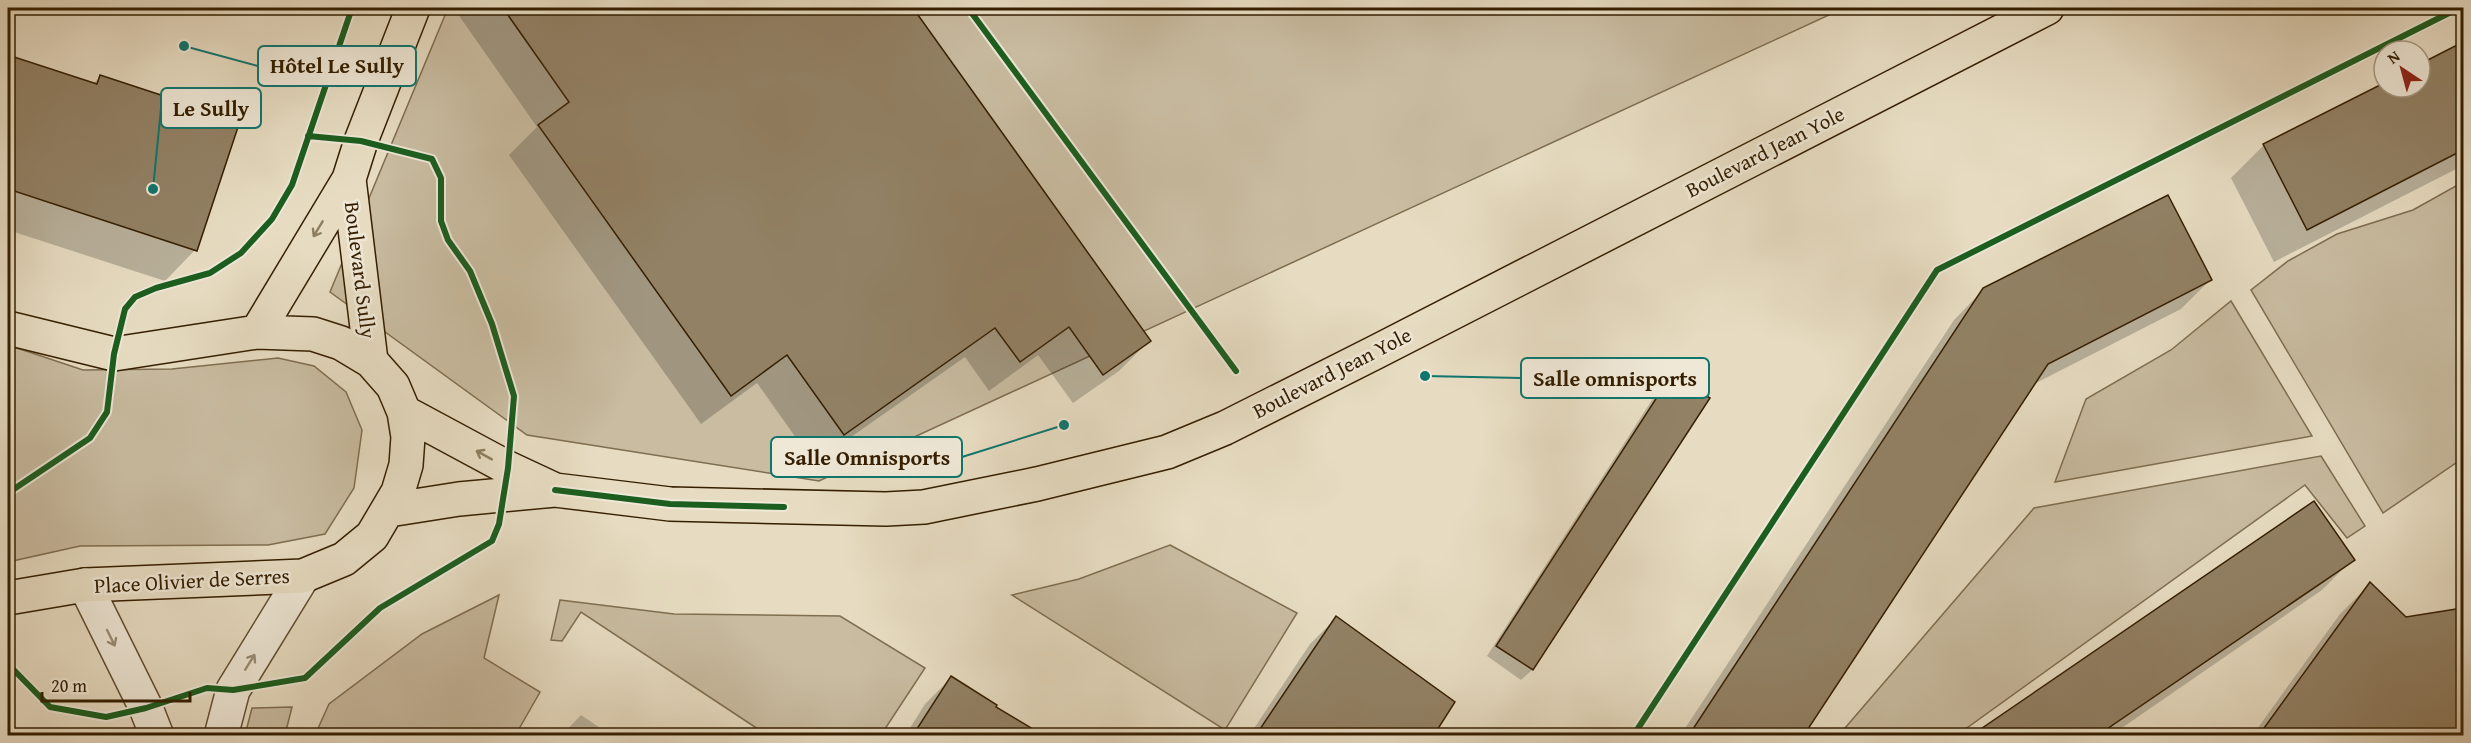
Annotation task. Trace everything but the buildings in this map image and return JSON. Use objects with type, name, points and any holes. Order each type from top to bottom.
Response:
[{"type":"main road","name":"Boulevard Sully","points":[[257,332],[349,179],[361,141],[413,8]]},
{"type":"main road","name":"Boulevard Jean Yole","points":[[389,510],[459,499],[555,490],[670,504],[924,507],[1037,484],[1167,452],[1225,428],[1376,352],[2047,8]]},
{"type":"main road","name":"Boulevard Sully","points":[[349,179],[371,361]]},
{"type":"main road","name":"Place Olivier de Serres","points":[[8,328],[114,354],[257,332],[313,334],[341,343],[371,361],[393,386],[404,412],[408,437],[406,465],[398,492],[372,536],[344,559],[303,576],[85,585],[8,598]]},
{"type":"main road","name":"Boulevard Jean Yole","points":[[404,412],[508,468],[555,490]]},
{"type":"street","points":[[221,735],[233,690],[303,576]]},
{"type":"street","points":[[85,585],[157,735]]},
{"type":"shaded area","points":[[448,8],[1844,8],[819,481],[527,435],[330,292]]},
{"type":"shaded area","points":[[2463,182],[2463,458],[2383,513],[2251,290],[2288,261],[2337,234],[2413,210]]},
{"type":"shaded area","points":[[2231,301],[2312,436],[2055,482],[2086,399],[2171,350]]},
{"type":"shaded area","points":[[8,345],[83,370],[172,369],[278,358],[314,366],[346,392],[362,430],[354,488],[325,534],[268,545],[80,546],[8,562]]},
{"type":"shaded area","points":[[2321,456],[2365,526],[2347,538],[2305,485],[1957,735],[1839,735],[2034,508]]},
{"type":"shaded area","points":[[1170,545],[1297,613],[1225,730],[1012,595],[1079,579]]},
{"type":"shaded area","points":[[499,595],[484,658],[540,692],[519,729],[528,735],[315,735],[329,704],[422,634]]},
{"type":"shaded area","points":[[560,600],[674,614],[840,616],[925,668],[881,735],[767,735],[581,612],[562,641],[551,640]]},
{"type":"shaded area","points":[[292,707],[285,735],[245,735],[252,708]]},
{"type":"cycle path","points":[[8,493],[90,438],[107,412],[114,354],[125,309],[135,297],[156,288],[210,273],[241,253],[272,219],[292,185],[352,8]]},
{"type":"cycle path","points":[[968,8],[1236,371]]},
{"type":"cycle path","points":[[1633,736],[1937,270],[2459,8]]},
{"type":"cycle path","points":[[8,664],[50,707],[106,717],[146,708],[207,688],[233,690],[305,678],[380,608],[492,541],[499,524],[508,468],[514,396],[492,324],[470,271],[448,240],[441,221],[441,178],[432,159],[361,141],[308,136]]},
{"type":"cycle path","points":[[555,490],[670,504],[784,507]]},
{"type":"place","name":"Hôtel Le Sully","points":[[184,46]]},
{"type":"place","name":"Le Sully","points":[[153,189]]},
{"type":"place","name":"Salle omnisports","points":[[1425,376]]},
{"type":"place","name":"Salle Omnisports","points":[[1064,425]]}]
